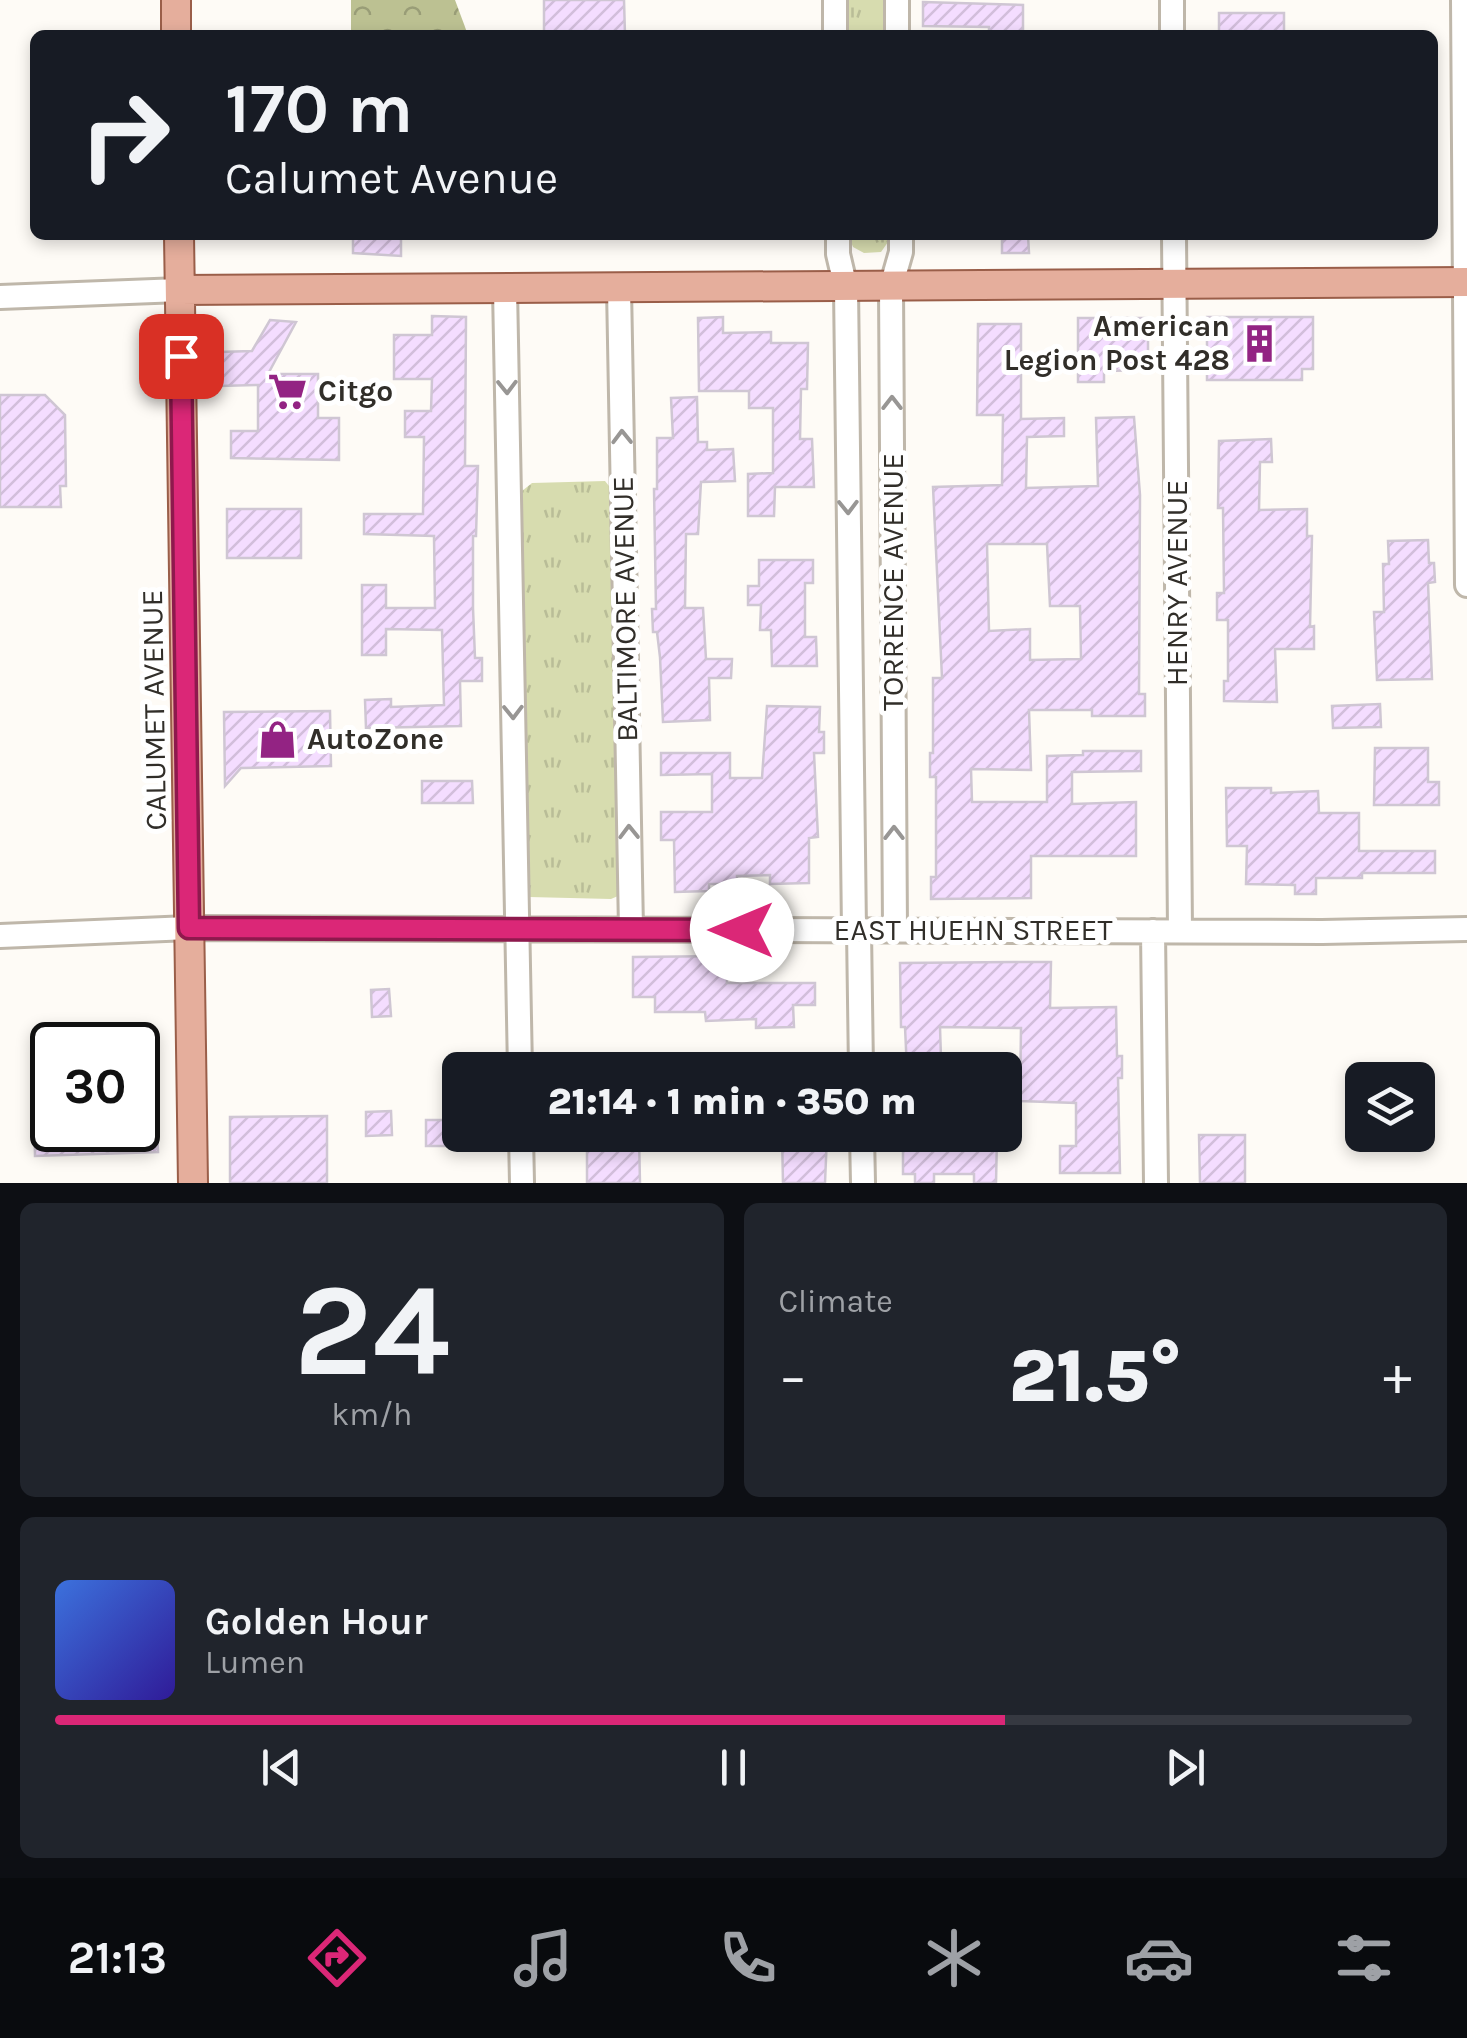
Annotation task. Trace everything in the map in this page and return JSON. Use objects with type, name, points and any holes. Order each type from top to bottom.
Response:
[{"type":"main road","points":[[176,0],[176,30]]},
{"type":"main road","name":"CALUMET AVENUE","points":[[179,240],[193,1183]]},
{"type":"main road","points":[[180,290],[1466,282]]},
{"type":"street","points":[[834,0],[835,30]]},
{"type":"street","points":[[897,0],[898,30]]},
{"type":"street","points":[[1172,0],[1172,30]]},
{"type":"street","points":[[1464,0],[1467,586]]},
{"type":"street","name":"TORRENCE AVENUE","points":[[838,240],[846,288],[860,1052]]},
{"type":"street","name":"TORRENCE AVENUE","points":[[895,930],[891,287],[901,252],[900,240]]},
{"type":"street","name":"HENRY AVENUE","points":[[1174,240],[1180,931]]},
{"type":"street","name":"BALTIMORE AVENUE","points":[[619,288],[631,930]]},
{"type":"street","points":[[505,289],[520,1052]]},
{"type":"street","points":[[0,297],[180,290]]},
{"type":"street","name":"EAST HUEHN STREET","points":[[0,936],[189,928],[1467,929]]},
{"type":"street","points":[[1153,931],[1156,1183]]},
{"type":"street","points":[[521,1152],[522,1183]]},
{"type":"street","points":[[862,1152],[863,1183]]},
{"type":"green space","points":[[351,0],[455,0],[466,30],[351,30]]},
{"type":"green space","points":[[845,0],[891,0],[891,30],[845,30]]},
{"type":"green space","points":[[850,240],[889,240],[881,252],[864,253],[853,247]]},
{"type":"green space","points":[[605,481],[613,491],[618,896],[529,897],[522,491],[532,483]]},
{"type":"building","points":[[544,0],[624,0],[625,30],[544,30]]},
{"type":"building","points":[[923,2],[1023,5],[1023,30],[923,26]]},
{"type":"building","points":[[1219,13],[1284,13],[1284,30],[1219,30]]},
{"type":"building","points":[[353,240],[401,240],[401,256],[353,253]]},
{"type":"building","points":[[1002,240],[1028,240],[1029,253],[1002,253]]},
{"type":"building","points":[[432,316],[466,317],[465,466],[478,466],[473,608],[475,658],[482,658],[482,681],[460,681],[461,726],[366,728],[365,700],[391,699],[391,707],[444,705],[442,630],[386,629],[386,655],[362,655],[362,585],[386,585],[386,608],[435,608],[434,536],[364,534],[364,514],[423,514],[424,437],[405,437],[405,411],[431,411],[432,379],[394,379],[394,335],[432,335]]},
{"type":"building","points":[[723,317],[723,333],[771,332],[771,343],[808,343],[807,389],[801,389],[800,439],[812,439],[814,487],[775,487],[774,516],[748,516],[748,474],[773,473],[773,408],[749,408],[749,391],[699,391],[698,318]]},
{"type":"building","name":"American Legion Post 428","points":[[1207,317],[1313,317],[1313,369],[1302,369],[1302,380],[1207,380]]},
{"type":"building","points":[[1078,318],[1148,318],[1148,370],[1104,371],[1104,382],[1078,382]]},
{"type":"building","points":[[270,320],[296,322],[268,374],[318,374],[318,418],[339,418],[339,460],[231,458],[231,431],[258,431],[258,385],[219,386],[219,352],[252,351]]},
{"type":"building","points":[[978,324],[1021,324],[1021,419],[1064,418],[1064,436],[1027,437],[1026,488],[1098,486],[1096,418],[1134,417],[1140,495],[1139,694],[1145,694],[1145,716],[1092,716],[1092,710],[1029,710],[1031,770],[971,769],[972,802],[1047,802],[1047,756],[1083,755],[1083,751],[1141,751],[1141,771],[1072,772],[1072,804],[1136,802],[1136,856],[1031,856],[1031,898],[931,899],[931,877],[936,877],[936,777],[930,777],[933,678],[942,678],[933,487],[1002,485],[1003,415],[977,415]],"holes":[[[987,544],[1047,544],[1050,606],[1080,606],[1081,659],[1030,660],[1030,629],[989,631]]]},
{"type":"building","points":[[0,395],[45,395],[65,415],[66,486],[60,486],[61,507],[0,507]]},
{"type":"building","points":[[697,397],[698,442],[707,442],[707,450],[733,449],[735,481],[701,482],[698,534],[686,534],[685,608],[703,608],[706,659],[732,659],[731,678],[709,678],[710,720],[663,722],[660,657],[652,609],[656,609],[657,438],[673,438],[671,398]]},
{"type":"building","points":[[1271,439],[1272,462],[1260,462],[1259,510],[1307,509],[1307,536],[1312,536],[1310,627],[1314,626],[1314,649],[1275,649],[1277,702],[1224,701],[1224,681],[1228,681],[1228,620],[1217,620],[1217,593],[1224,593],[1223,508],[1218,508],[1219,441]]},
{"type":"building","points":[[227,509],[301,509],[301,558],[227,558]]},
{"type":"building","points":[[1428,540],[1435,582],[1428,583],[1432,679],[1377,680],[1374,612],[1384,612],[1383,564],[1389,564],[1388,541]]},
{"type":"building","points":[[759,560],[813,560],[813,583],[805,583],[805,637],[816,637],[817,666],[772,666],[771,630],[760,630],[761,605],[748,605],[748,586],[759,586]]},
{"type":"building","points":[[1380,704],[1381,727],[1333,728],[1332,706]]},
{"type":"building","points":[[767,706],[820,707],[819,732],[824,732],[824,753],[814,753],[818,837],[809,838],[809,883],[770,884],[770,875],[737,876],[737,884],[709,884],[709,891],[675,892],[674,840],[661,840],[661,812],[712,812],[712,774],[661,775],[661,753],[730,753],[730,778],[762,778]]},
{"type":"building","name":"AutoZone","points":[[330,711],[331,766],[241,768],[225,786],[224,712]]},
{"type":"building","points":[[1375,748],[1428,748],[1428,782],[1439,782],[1439,805],[1374,805]]},
{"type":"building","points":[[422,781],[472,781],[473,803],[422,803]]},
{"type":"building","points":[[1226,788],[1271,788],[1271,793],[1318,791],[1319,813],[1359,813],[1359,851],[1435,851],[1435,873],[1362,873],[1362,878],[1316,878],[1316,894],[1295,894],[1295,885],[1246,884],[1247,846],[1227,846]]},
{"type":"building","points":[[726,956],[727,983],[815,983],[815,1005],[793,1005],[794,1027],[756,1028],[756,1019],[706,1021],[705,1012],[655,1012],[655,997],[633,997],[633,957]]},
{"type":"building","points":[[1051,962],[1050,1008],[1116,1007],[1117,1056],[1122,1056],[1122,1078],[1118,1078],[1120,1173],[1060,1173],[1060,1146],[1076,1146],[1076,1103],[1022,1101],[1021,1028],[940,1027],[941,1052],[906,1052],[905,1027],[901,1027],[900,963]]},
{"type":"building","points":[[389,989],[391,1016],[372,1017],[371,990]]},
{"type":"building","points":[[391,1111],[392,1135],[366,1136],[366,1112]]},
{"type":"building","points":[[327,1116],[327,1183],[230,1183],[230,1117]]},
{"type":"building","points":[[426,1120],[442,1120],[442,1146],[426,1146]]},
{"type":"building","points":[[1199,1135],[1245,1135],[1245,1183],[1200,1183]]},
{"type":"building","points":[[35,1152],[158,1152],[35,1156]]},
{"type":"building","points":[[587,1152],[639,1152],[640,1183],[587,1183]]},
{"type":"building","points":[[782,1152],[826,1152],[825,1183],[783,1183]]},
{"type":"building","points":[[903,1152],[997,1152],[996,1183],[974,1183],[974,1174],[934,1174],[934,1183],[915,1183],[915,1174],[903,1174]]},
{"type":"place","name":"American Legion Post 428","points":[[1260,343]]},
{"type":"place","name":"Citgo","points":[[288,391]]},
{"type":"place","name":"AutoZone","points":[[277,739]]},
{"type":"route","points":[[181,356],[189,928],[742,930]]}]
